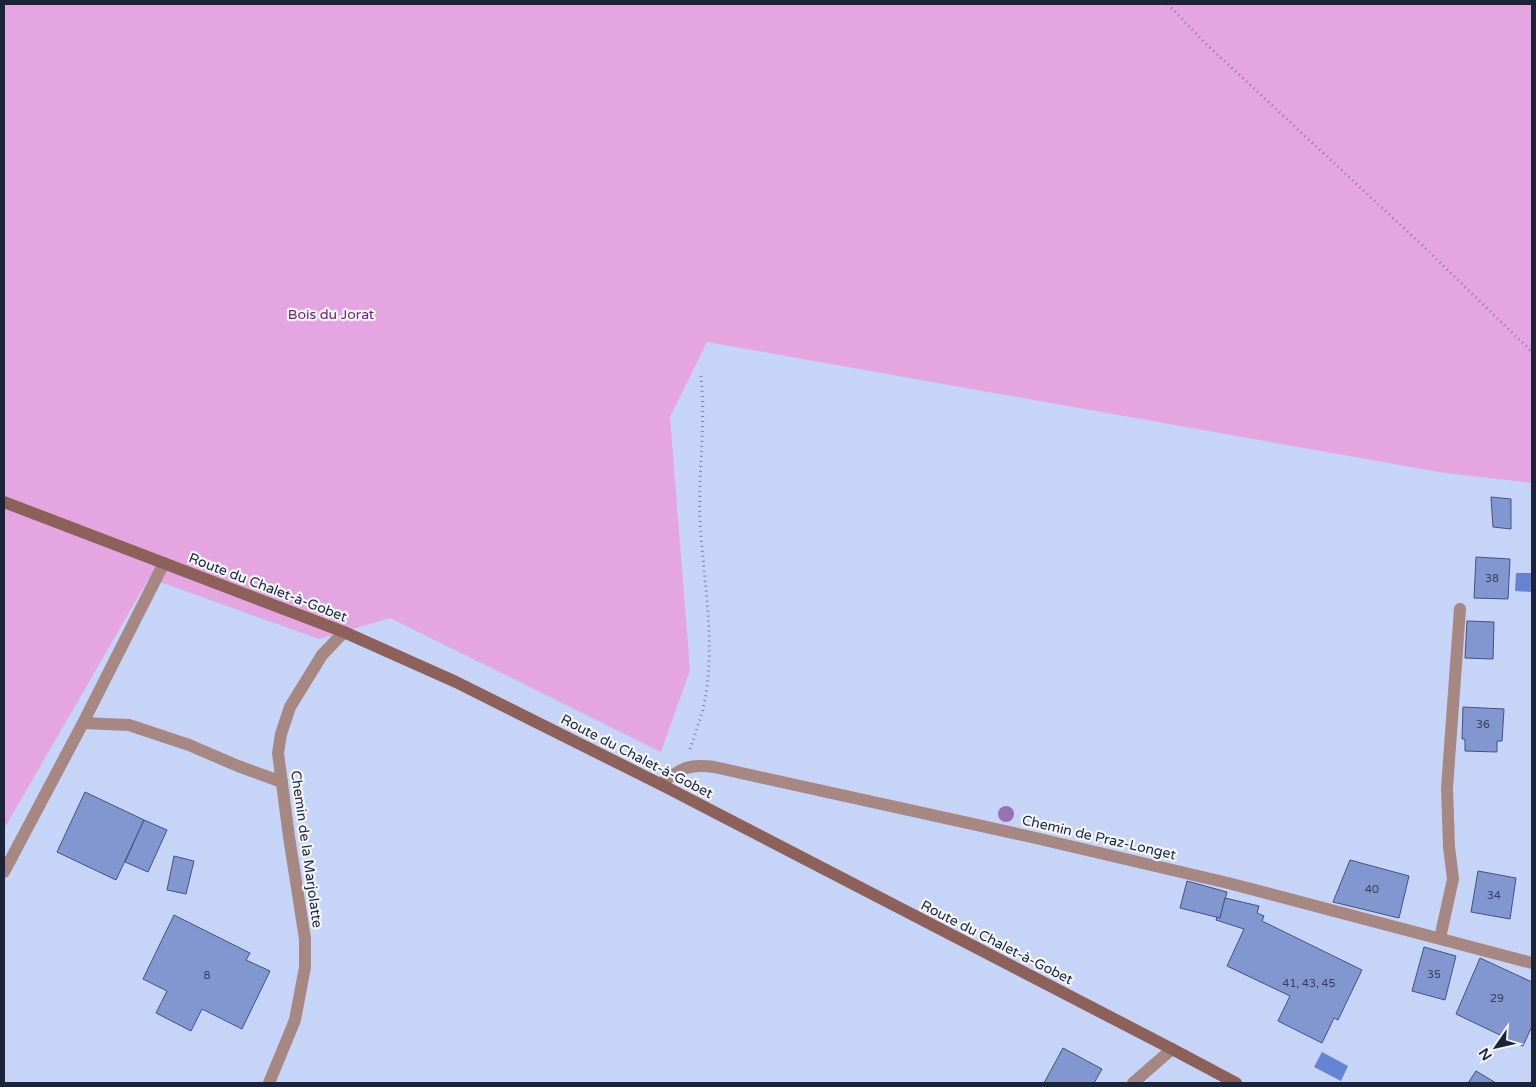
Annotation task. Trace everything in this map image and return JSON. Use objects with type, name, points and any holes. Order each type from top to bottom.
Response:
[{"type":"main road","name":"Route du Chalet-à-Gobet","points":[[4,502],[344,632],[456,682],[660,784],[1236,1083]]},
{"type":"street","points":[[4,872],[83,723],[164,563]]},
{"type":"street","points":[[1440,938],[1453,879],[1449,847],[1447,788],[1460,609]]},
{"type":"street","name":"Chemin de la Marjolatte","points":[[269,1083],[295,1020],[305,967],[305,939],[278,753],[280,734],[290,707],[322,655],[344,632]]},
{"type":"street","points":[[83,723],[129,725],[189,745],[282,782]]},
{"type":"street","name":"Chemin de Praz-Longet","points":[[682,768],[700,765],[714,767],[1026,836],[1228,883],[1532,964]]},
{"type":"street","points":[[660,784],[682,768]]},
{"type":"street","points":[[1133,1083],[1172,1049]]},
{"type":"path","points":[[1168,4],[1204,41],[1409,233],[1532,352]]},
{"type":"path","points":[[682,768],[700,722],[706,695],[709,666],[709,629],[700,521],[700,475],[704,400],[701,376]]},
{"type":"green space","name":"Bois du Jorat","points":[[4,4],[1532,4],[1532,483],[1445,473],[707,342],[670,417],[690,670],[661,752],[390,618],[319,639],[149,578],[4,829]]},
{"type":"water","points":[[1516,573],[1532,573],[1532,592],[1515,591]]},
{"type":"water","points":[[1322,1052],[1348,1066],[1341,1081],[1314,1067]]},
{"type":"building","points":[[1491,497],[1511,499],[1511,529],[1493,527]]},
{"type":"building","points":[[1476,557],[1510,559],[1508,599],[1474,598]]},
{"type":"building","points":[[1467,621],[1494,622],[1493,659],[1465,658]]},
{"type":"building","points":[[1463,707],[1504,709],[1502,741],[1497,741],[1497,752],[1465,751],[1465,739],[1462,739]]},
{"type":"building","points":[[85,792],[144,820],[116,880],[57,852]]},
{"type":"building","points":[[144,820],[167,830],[148,872],[125,862]]},
{"type":"building","points":[[174,856],[194,861],[186,894],[167,890]]},
{"type":"building","points":[[1350,860],[1409,876],[1399,918],[1333,902]]},
{"type":"building","points":[[1478,871],[1516,878],[1510,919],[1471,912]]},
{"type":"building","points":[[1187,881],[1227,892],[1220,918],[1180,908]]},
{"type":"building","points":[[1225,898],[1259,906],[1257,913],[1264,916],[1262,921],[1362,970],[1338,1020],[1334,1018],[1322,1043],[1278,1021],[1290,996],[1227,966],[1244,929],[1216,920],[1217,917],[1220,918]]},
{"type":"building","points":[[174,915],[250,953],[246,960],[270,971],[242,1029],[202,1009],[191,1031],[156,1013],[167,991],[143,979]]},
{"type":"building","points":[[1424,947],[1456,956],[1445,1000],[1412,991]]},
{"type":"building","points":[[1480,958],[1532,982],[1532,1026],[1523,1046],[1456,1014]]},
{"type":"building","points":[[1063,1048],[1102,1069],[1094,1083],[1044,1083]]},
{"type":"building","points":[[1476,1071],[1496,1083],[1468,1083]]}]
